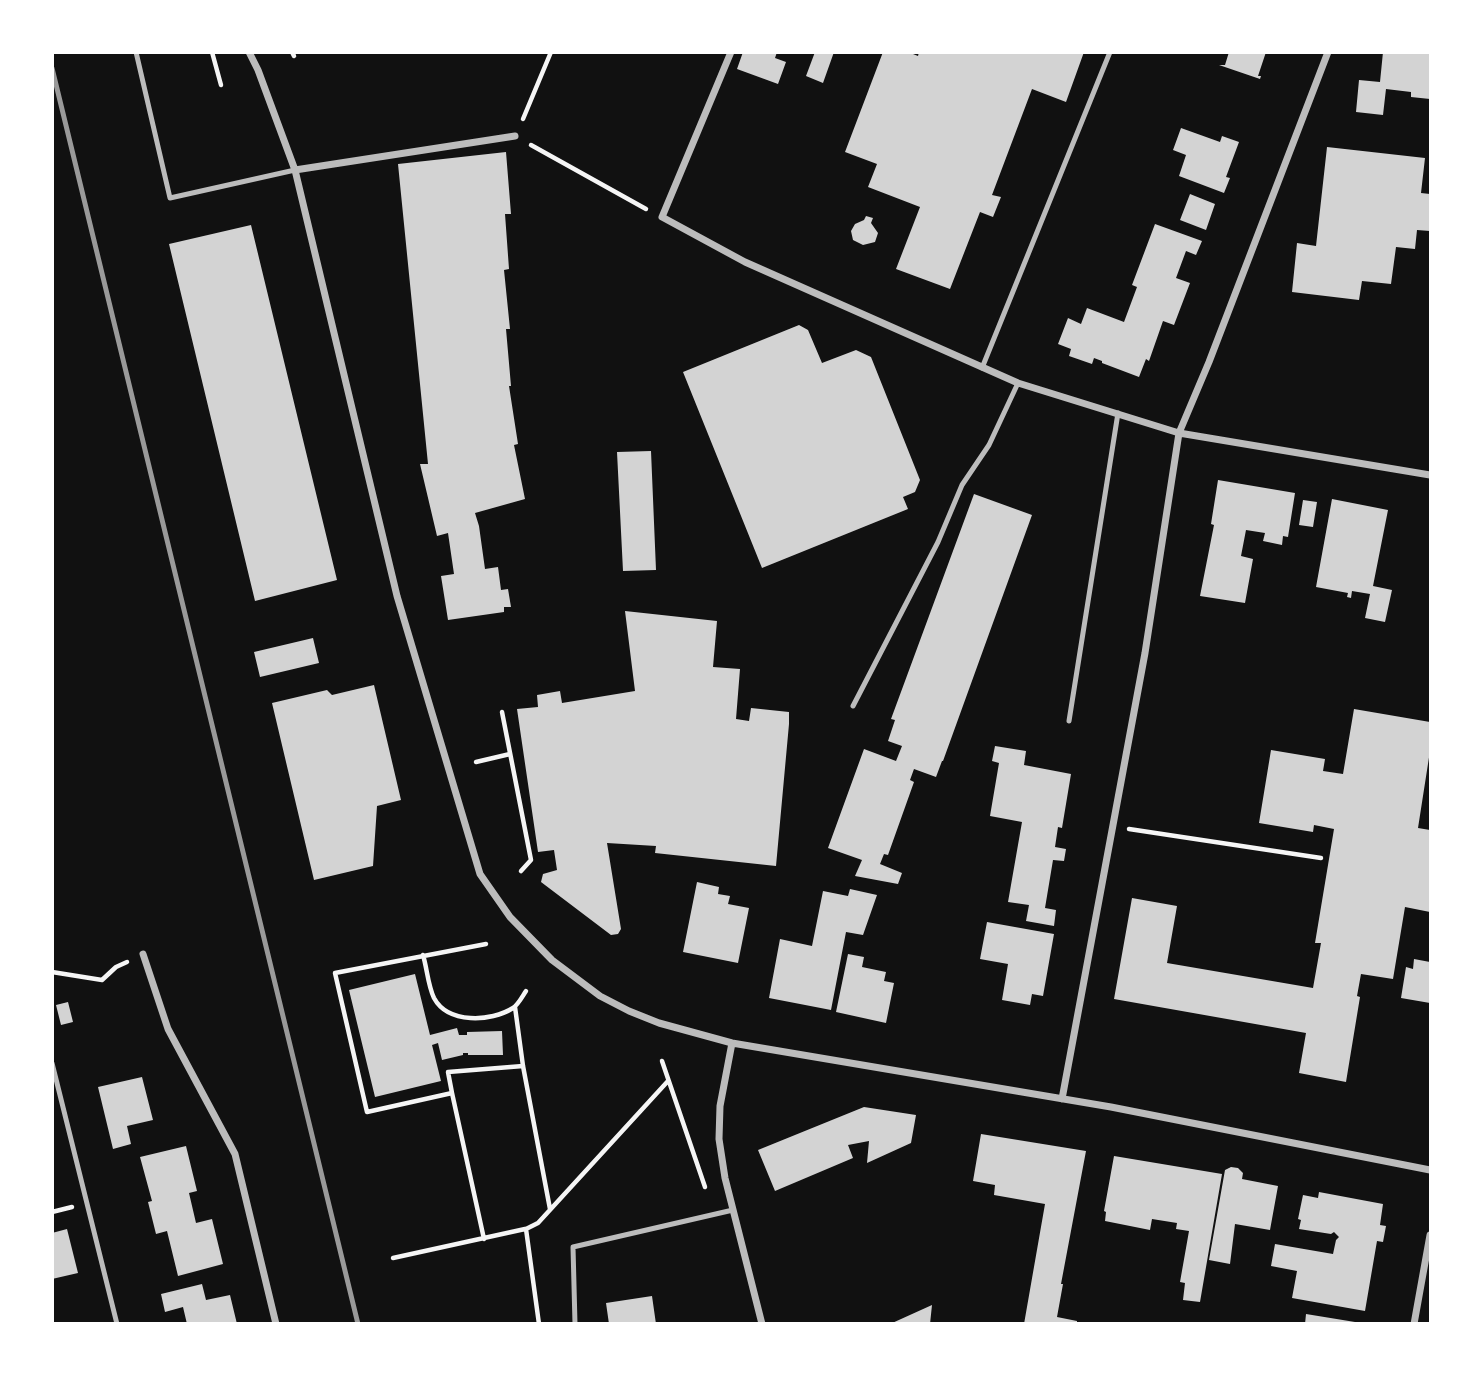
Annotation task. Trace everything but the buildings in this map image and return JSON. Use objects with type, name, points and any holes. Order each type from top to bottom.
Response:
[{"type":"street","points":[[248,52],[258,70],[295,170],[397,596],[480,874],[510,917],[552,960],[600,996],[659,1023],[733,1042],[1062,1099],[1430,1170]]},
{"type":"street","points":[[731,52],[662,217],[745,262],[1018,383],[1179,433],[1430,475]]},
{"type":"street","points":[[1062,1099],[1149,630],[1179,433],[1328,52]]},
{"type":"street","points":[[295,170],[515,136]]},
{"type":"street","points":[[143,954],[168,1029],[235,1154],[276,1324]]},
{"type":"street","points":[[733,1042],[720,1107],[719,1139],[725,1178],[762,1324]]},
{"type":"street","points":[[1413,1324],[1430,1235]]},
{"type":"lane","points":[[136,52],[170,198],[295,170]]},
{"type":"lane","points":[[982,368],[1110,52]]},
{"type":"lane","points":[[853,706],[939,542],[961,485],[995,435],[1018,383]]},
{"type":"lane","points":[[1069,721],[1118,413]]},
{"type":"lane","points":[[52,1063],[117,1324]]},
{"type":"lane","points":[[575,1324],[573,1247],[733,1210]]},
{"type":"path","points":[[212,52],[221,85]]},
{"type":"path","points":[[551,52],[515,136],[662,217]]},
{"type":"path","points":[[502,712],[531,860],[521,870]]},
{"type":"path","points":[[476,762],[510,754]]},
{"type":"path","points":[[1114,827],[1321,858]]},
{"type":"path","points":[[452,1093],[407,1106],[367,1112],[335,973],[486,944]]},
{"type":"path","points":[[52,972],[102,980],[116,967],[143,954]]},
{"type":"path","points":[[423,955],[434,997],[445,1011],[467,1018],[492,1018],[515,1007],[526,991]]},
{"type":"path","points":[[515,1007],[523,1066],[550,1210]]},
{"type":"path","points":[[662,1062],[693,1148],[713,1216]]},
{"type":"path","points":[[484,1239],[448,1072],[523,1066]]},
{"type":"path","points":[[393,1258],[526,1229],[538,1223],[668,1081]]},
{"type":"path","points":[[526,1229],[539,1324]]},
{"type":"railway","points":[[52,68],[358,1324]]}]
